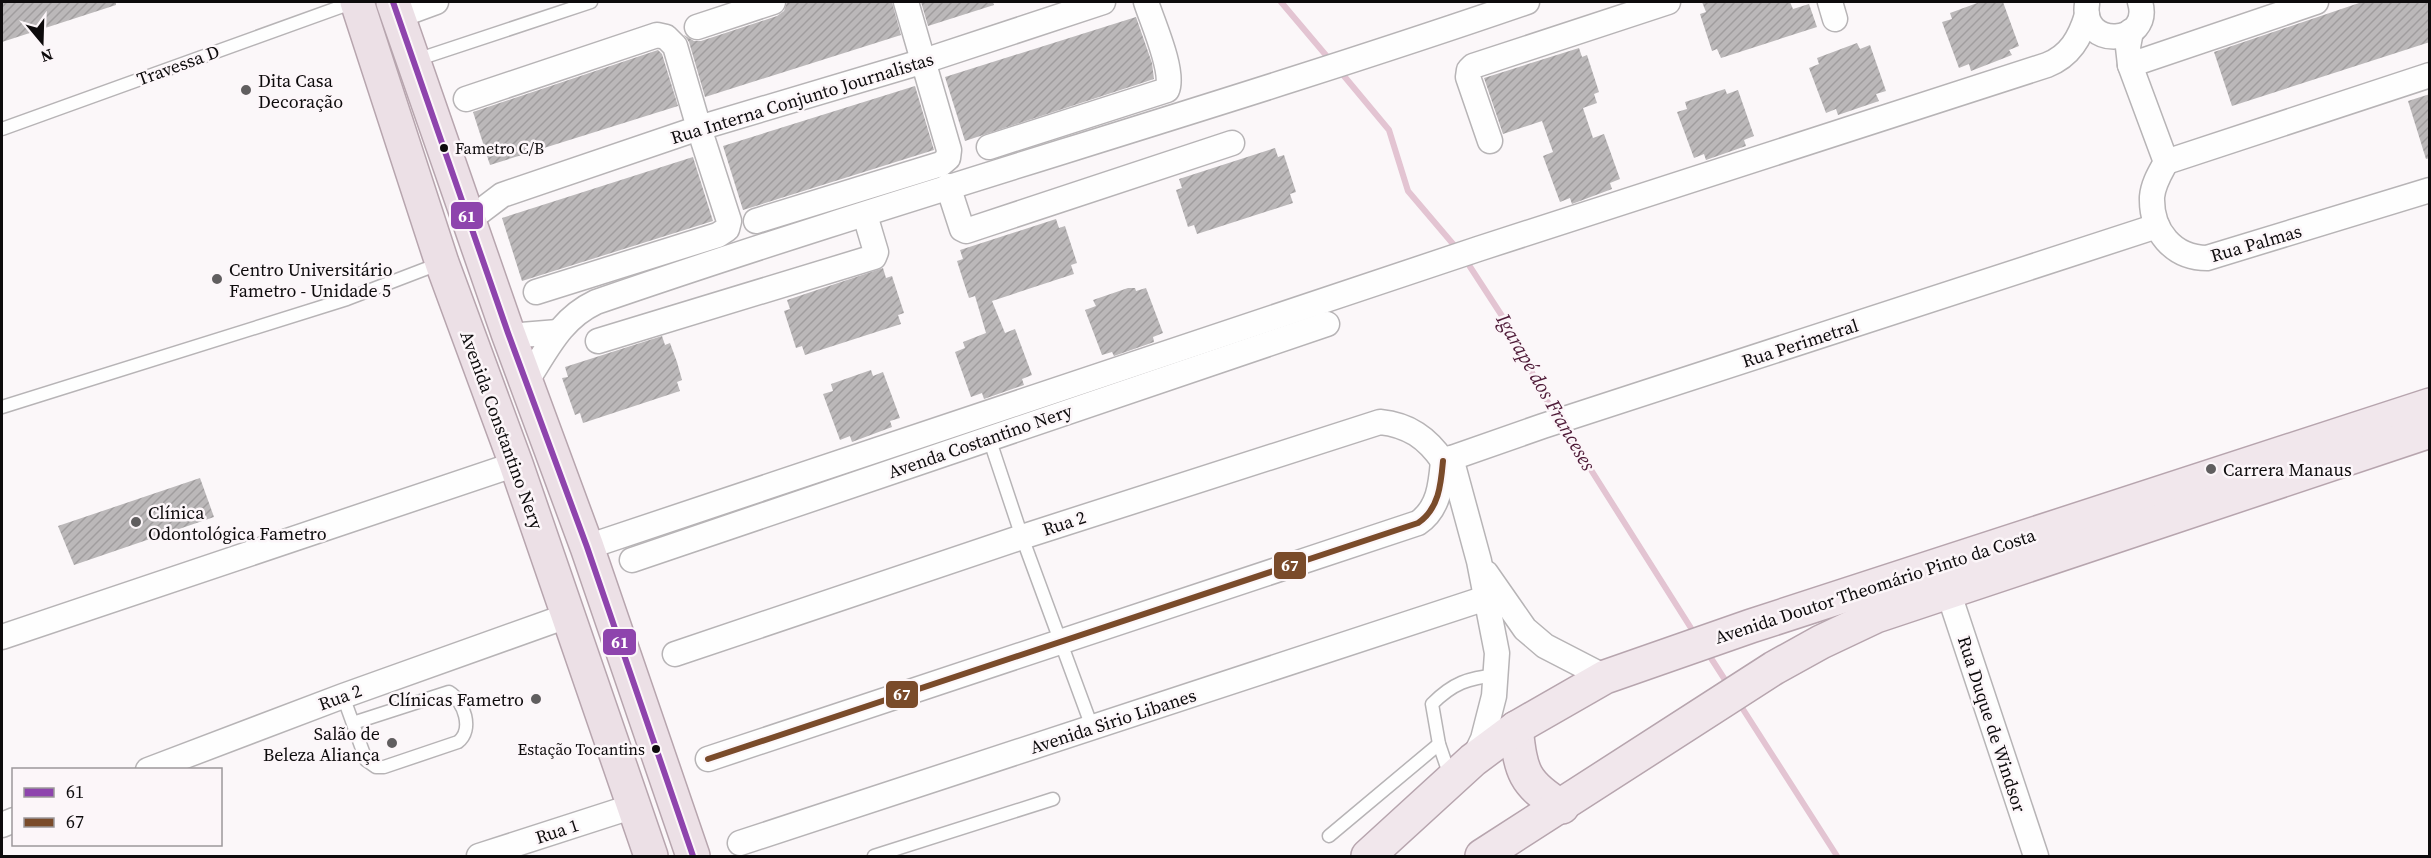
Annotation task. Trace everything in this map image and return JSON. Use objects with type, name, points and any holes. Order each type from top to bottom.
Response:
[{"type":"highway","name":"Avenida Constantino Nery","points":[[355,2],[442,263],[516,464],[651,856]]},
{"type":"highway","points":[[395,9],[509,336],[587,547],[693,856]]},
{"type":"main road","name":"Avenida Doutor Theomário Pinto da Costa","points":[[1368,856],[1462,770],[1516,728],[1605,677],[1751,626],[2430,405]]},
{"type":"main road","name":"Avenida Doutor Theomário Pinto da Costa","points":[[1482,856],[1562,807],[1774,668],[1821,642],[1876,616],[2430,431]]},
{"type":"main road","points":[[1516,728],[1519,760],[1525,777],[1535,788],[1562,807]]},
{"type":"street","points":[[395,9],[436,2]]},
{"type":"street","points":[[697,27],[773,2]]},
{"type":"street","points":[[756,220],[941,164],[948,158],[949,150],[906,2]]},
{"type":"street","name":"Rua Interna Conjunto Journalistas","points":[[469,220],[502,195],[699,128],[924,61],[1104,2]]},
{"type":"street","points":[[989,147],[1167,90],[1170,84],[1168,70],[1146,2]]},
{"type":"street","points":[[526,382],[558,332],[573,315],[596,302],[948,186],[1366,57],[1527,2]]},
{"type":"street","points":[[1490,141],[1468,76],[1473,66],[1668,2]]},
{"type":"street","points":[[2140,2],[2141,15],[2131,31],[2128,47],[2130,64],[2166,162]]},
{"type":"street","points":[[2130,64],[2316,2]]},
{"type":"street","points":[[2087,8],[2090,24],[2104,36],[2114,37],[2131,31]]},
{"type":"street","points":[[587,547],[1478,249],[2056,62],[2069,51],[2082,31],[2087,8]]},
{"type":"street","points":[[466,99],[657,35],[666,38],[675,46],[729,220],[727,229],[718,235],[536,292]]},
{"type":"street","points":[[2157,226],[2152,195],[2156,179],[2166,162],[2430,75]]},
{"type":"street","points":[[948,186],[962,230],[966,231],[1232,143]]},
{"type":"street","points":[[457,185],[502,195]]},
{"type":"street","name":"Rua Palmas","points":[[2157,226],[2169,243],[2180,252],[2192,258],[2207,258],[2430,190]]},
{"type":"street","points":[[598,341],[874,257],[876,252],[865,215]]},
{"type":"street","name":"Rua Perimetral","points":[[1447,459],[2157,226]]},
{"type":"street","name":"Avenda Costantino Nery","points":[[632,560],[1328,324]]},
{"type":"street","points":[[509,336],[558,332]]},
{"type":"street","name":"Rua 2","points":[[675,654],[1022,537],[1380,422],[1395,423],[1412,430],[1447,459]]},
{"type":"street","points":[[1447,459],[1479,561],[1497,652],[1497,675],[1483,739],[1462,770]]},
{"type":"street","points":[[708,759],[1418,523],[1426,518],[1433,507],[1447,459]]},
{"type":"street","points":[[2,637],[516,464]]},
{"type":"street","points":[[1479,561],[1525,629],[1545,646],[1605,677]]},
{"type":"street","name":"Rua Duque de Windsor","points":[[1948,591],[2036,856]]},
{"type":"street","name":"Avenida Sirio Libanes","points":[[740,843],[1486,597]]},
{"type":"street","name":"Rua 2","points":[[153,768],[567,615]]},
{"type":"street","name":"Rua 1","points":[[479,856],[634,806]]},
{"type":"lane","name":"Travessa D","points":[[2,129],[355,2]]},
{"type":"lane","points":[[413,61],[591,2]]},
{"type":"lane","points":[[2,407],[347,299],[442,263]]},
{"type":"lane","points":[[989,438],[1022,537],[1092,727]]},
{"type":"lane","points":[[1462,770],[1439,744],[1432,705],[1447,690],[1471,677],[1497,675]]},
{"type":"lane","points":[[343,696],[366,760],[376,767],[384,767],[458,742],[464,738],[467,731],[460,703],[456,696],[449,692],[353,723]]},
{"type":"lane","points":[[1329,836],[1439,744]]},
{"type":"lane","points":[[874,856],[1053,799]]},
{"type":"building","points":[[2,2],[116,2],[116,5],[2,42]]},
{"type":"building","points":[[787,2],[892,2],[901,35],[705,97],[689,42],[684,35],[694,41],[701,41],[777,16],[784,11]]},
{"type":"building","points":[[921,2],[993,2],[994,5],[928,26]]},
{"type":"building","points":[[1702,2],[1790,2],[1793,9],[1809,4],[1817,27],[1721,58],[1717,49],[1712,51],[1700,14],[1706,12]]},
{"type":"building","points":[[1980,2],[2003,2],[2019,46],[2009,50],[2012,55],[1971,71],[1969,64],[1959,68],[1942,22],[1952,19],[1950,13]]},
{"type":"building","points":[[2362,2],[2430,2],[2430,42],[2232,106],[2214,52]]},
{"type":"building","points":[[1136,17],[1152,63],[1154,79],[965,141],[945,77]]},
{"type":"building","points":[[1857,43],[1860,49],[1870,45],[1886,91],[1876,94],[1879,101],[1838,115],[1836,109],[1826,113],[1809,68],[1819,64],[1817,58]]},
{"type":"building","points":[[1579,48],[1582,57],[1587,55],[1599,92],[1594,94],[1597,103],[1583,108],[1593,138],[1604,134],[1620,179],[1610,183],[1612,189],[1572,204],[1570,198],[1560,202],[1543,156],[1553,152],[1542,121],[1503,134],[1484,78]]},
{"type":"building","points":[[658,50],[662,54],[678,106],[490,165],[473,112]]},
{"type":"building","points":[[915,86],[934,150],[743,210],[723,146]]},
{"type":"building","points":[[1725,89],[1727,94],[1738,90],[1754,136],[1744,140],[1746,146],[1706,160],[1704,154],[1694,158],[1677,112],[1687,109],[1685,102]]},
{"type":"building","points":[[2430,94],[2430,158],[2426,159],[2408,101]]},
{"type":"building","points":[[1275,148],[1278,157],[1284,155],[1296,192],[1290,194],[1293,203],[1197,234],[1194,225],[1188,227],[1176,190],[1182,188],[1179,179]]},
{"type":"building","points":[[693,157],[713,221],[522,281],[502,218]]},
{"type":"building","points":[[1056,219],[1059,228],[1065,226],[1077,263],[1071,265],[1074,274],[992,301],[1005,333],[1015,329],[1032,375],[1022,379],[1024,385],[984,399],[982,393],[971,397],[955,352],[965,348],[963,342],[986,333],[975,296],[969,298],[957,261],[963,259],[960,250]]},
{"type":"building","points":[[883,268],[886,278],[892,276],[904,313],[898,315],[901,324],[805,355],[802,346],[796,348],[784,311],[790,309],[787,300]]},
{"type":"building","points":[[1128,288],[1135,288],[1136,291],[1146,288],[1163,333],[1153,337],[1154,342],[1114,356],[1112,352],[1102,355],[1085,310],[1096,306],[1093,300]]},
{"type":"building","points":[[662,336],[665,345],[670,343],[677,362],[682,380],[677,382],[680,391],[583,423],[580,413],[575,415],[562,378],[568,377],[565,367]]},
{"type":"building","points":[[871,370],[873,376],[883,372],[900,418],[890,421],[892,427],[852,442],[850,436],[840,440],[823,394],[833,391],[831,384]]},
{"type":"building","name":"Clínica Odontológica Fametro","points":[[200,478],[214,517],[74,565],[58,526]]},
{"type":"waterway","name":"Igarapé dos Franceses","points":[[1281,2],[1330,60]]},
{"type":"waterway","name":"Igarapé dos Franceses","points":[[1339,70],[1389,130],[1408,191],[1459,251]]},
{"type":"waterway","name":"Igarapé dos Franceses","points":[[1465,259],[1517,339],[1539,388],[1556,415]]},
{"type":"waterway","name":"Igarapé dos Franceses","points":[[1562,424],[1696,636]]},
{"type":"waterway","name":"Igarapé dos Franceses","points":[[1707,652],[1729,686]]},
{"type":"waterway","name":"Igarapé dos Franceses","points":[[1739,703],[1837,856]]},
{"type":"transit line","name":"61","points":[[393,2],[508,333],[587,547],[693,856]]},
{"type":"transit line","name":"67","points":[[708,759],[1418,523],[1435,503],[1440,487],[1443,461]]},
{"type":"place","name":"Dita Casa Decoração","points":[[246,90]]},
{"type":"place","name":"Fametro C/B","points":[[444,148]]},
{"type":"place","name":"Centro Universitário Fametro - Unidade 5","points":[[217,279]]},
{"type":"place","name":"Carrera Manaus","points":[[2211,469]]},
{"type":"place","name":"Clínica Odontológica Fametro","points":[[136,522]]},
{"type":"place","name":"Clínicas Fametro","points":[[536,699]]},
{"type":"place","name":"Salão de Beleza Aliança","points":[[392,743]]},
{"type":"place","name":"Estação Tocantins","points":[[656,749]]}]
